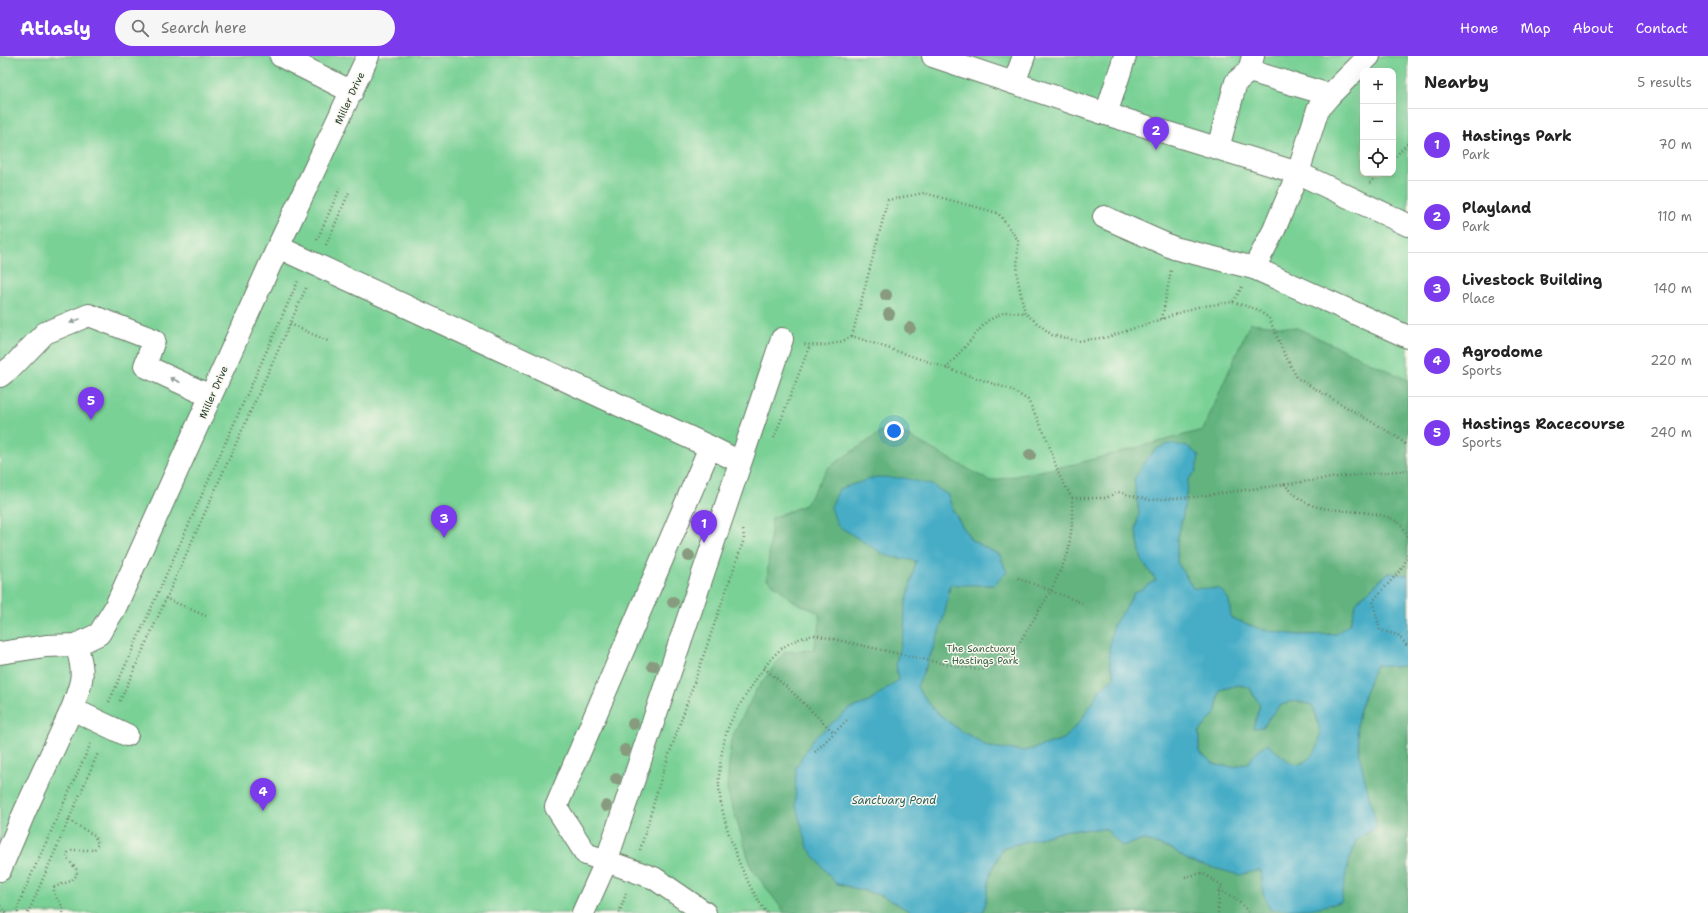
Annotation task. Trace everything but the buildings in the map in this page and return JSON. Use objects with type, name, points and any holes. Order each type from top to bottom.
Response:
[{"type":"street","points":[[281,56],[352,92]]},
{"type":"street","name":"Miller Drive","points":[[0,653],[46,646],[76,645],[99,634],[115,608],[278,247],[368,56]]},
{"type":"street","points":[[933,56],[1106,114],[1298,173],[1408,225]]},
{"type":"street","points":[[1014,83],[1024,56]]},
{"type":"street","points":[[1106,114],[1125,56]]},
{"type":"street","points":[[1254,268],[1274,230],[1298,173],[1318,109],[1369,56]]},
{"type":"street","points":[[1218,148],[1236,82],[1249,61],[1330,95]]},
{"type":"street","points":[[1104,217],[1174,248],[1254,268],[1408,337]]},
{"type":"street","points":[[278,247],[740,462]]},
{"type":"street","points":[[0,376],[14,365],[45,333],[90,315],[154,340],[145,366],[210,396]]},
{"type":"street","points":[[583,913],[606,862],[782,339]]},
{"type":"street","points":[[705,913],[654,878],[586,854],[556,808],[710,447]]},
{"type":"street","points":[[0,870],[25,811],[72,709],[83,680],[81,660],[76,645]]},
{"type":"street","points":[[72,709],[127,735]]},
{"type":"path","points":[[1396,156],[1408,143]]},
{"type":"path","points":[[314,245],[341,186]]},
{"type":"path","points":[[324,249],[350,190]]},
{"type":"path","points":[[782,339],[810,345],[843,343],[852,336],[888,200],[924,193],[998,213],[1018,240],[1017,276],[1025,313]]},
{"type":"path","points":[[1162,319],[1174,248]]},
{"type":"path","points":[[1233,302],[1254,268]]},
{"type":"path","points":[[112,696],[301,274]]},
{"type":"path","points":[[120,701],[165,598],[310,280]]},
{"type":"path","points":[[946,369],[987,321],[1005,312],[1025,313],[1052,335],[1078,341],[1108,337],[1197,307],[1233,302],[1256,310],[1268,318],[1282,350],[1297,378],[1352,412],[1394,434],[1408,446]]},
{"type":"path","points":[[290,324],[330,342]]},
{"type":"path","points":[[767,913],[742,872],[724,816],[719,785],[725,738],[738,707],[764,668],[785,644],[798,638],[814,635],[940,663],[981,670],[997,664],[1016,648],[1051,591],[1068,553],[1072,525],[1072,498],[1059,475],[1048,439],[1028,400],[1012,390],[946,369],[852,336]]},
{"type":"path","points":[[774,439],[810,345]]},
{"type":"path","points":[[1072,498],[1106,498],[1118,492],[1149,500],[1194,497],[1284,484],[1408,470]]},
{"type":"path","points":[[1284,484],[1297,497],[1311,505],[1345,512],[1381,514],[1401,524],[1408,537]]},
{"type":"path","points":[[639,855],[662,775],[744,539],[743,524]]},
{"type":"path","points":[[1408,554],[1403,567],[1374,601],[1380,630],[1398,635],[1408,648]]},
{"type":"path","points":[[1018,578],[1082,603]]},
{"type":"path","points":[[165,598],[206,616]]},
{"type":"path","points":[[764,668],[789,688],[834,732]]},
{"type":"path","points":[[815,752],[849,718]]},
{"type":"path","points":[[18,913],[17,909],[25,889],[89,748]]},
{"type":"path","points":[[28,913],[98,753]]},
{"type":"path","points":[[63,913],[64,909],[53,894],[54,887],[71,881],[77,875],[76,869],[67,858],[68,853],[73,850],[94,850],[98,844],[94,835],[68,820]]},
{"type":"path","points":[[1185,877],[1202,873],[1223,886],[1219,890],[1218,913]]},
{"type":"path","points":[[619,913],[628,888]]},
{"type":"path","points":[[1219,890],[1235,898],[1250,913]]},
{"type":"path","points":[[0,906],[7,913]]},
{"type":"green space","name":"The Sanctuary - Hastings Park","points":[[0,56],[1408,56],[1408,913],[0,913]]},
{"type":"green space","name":"The Sanctuary - Hastings Park","points":[[1250,323],[1297,328],[1408,380],[1408,575],[1388,573],[1357,601],[1350,623],[1336,634],[1299,635],[1263,630],[1231,618],[1229,600],[1193,588],[1177,562],[1177,540],[1183,515],[1188,480],[1196,471],[1134,480],[1139,512],[1136,530],[1142,561],[1156,580],[1133,594],[1126,608],[1113,625],[1110,664],[1115,677],[1101,688],[1080,722],[1064,739],[1025,751],[989,747],[958,729],[934,710],[917,687],[933,649],[945,611],[950,584],[994,585],[1000,555],[971,540],[953,511],[948,495],[838,525],[887,556],[916,560],[905,608],[904,631],[896,663],[898,680],[869,702],[849,709],[835,883],[883,896],[913,913],[785,913],[752,869],[727,790],[731,740],[756,690],[785,652],[813,650],[820,624],[819,613],[795,602],[767,579],[772,518],[805,505],[828,468],[890,426],[990,481],[1075,464],[1203,430]]},
{"type":"green space","points":[[1376,665],[1397,667],[1408,665],[1408,913],[982,913],[985,906],[990,875],[1002,848],[1069,830],[1106,829],[1121,846],[1144,840],[1173,850],[1189,861],[1207,865],[1261,870],[1263,893],[1347,869],[1356,841],[1377,826],[1361,764],[1357,726],[1361,704]]},
{"type":"green space","points":[[1238,685],[1249,687],[1260,705],[1253,728],[1263,727],[1278,708],[1288,702],[1302,702],[1312,705],[1320,730],[1320,738],[1319,745],[1310,758],[1301,764],[1291,763],[1267,744],[1258,750],[1248,763],[1234,767],[1216,765],[1199,752],[1199,732],[1215,714],[1220,690]]},
{"type":"water","name":"Sanctuary Pond","points":[[1169,444],[1187,446],[1199,456],[1196,471],[1188,480],[1183,515],[1177,540],[1177,562],[1193,588],[1220,589],[1229,600],[1231,618],[1263,630],[1299,635],[1336,634],[1350,623],[1357,601],[1388,573],[1408,575],[1408,665],[1397,667],[1376,665],[1359,712],[1357,726],[1359,751],[1377,826],[1356,841],[1347,869],[1341,902],[1311,909],[1270,910],[1263,893],[1261,870],[1239,875],[1189,861],[1173,850],[1144,840],[1121,846],[1106,829],[1069,830],[1002,848],[990,875],[985,906],[982,913],[913,913],[883,896],[835,883],[808,848],[795,804],[796,767],[813,739],[849,709],[869,702],[898,680],[896,663],[904,631],[905,608],[916,561],[887,556],[837,525],[831,507],[839,489],[876,477],[904,478],[932,485],[948,495],[953,511],[971,540],[1000,555],[1007,572],[994,585],[950,585],[941,625],[933,649],[917,687],[934,710],[958,729],[989,747],[1025,751],[1064,739],[1080,722],[1101,688],[1115,677],[1110,664],[1109,649],[1113,625],[1126,608],[1133,594],[1156,580],[1142,561],[1136,530],[1139,512],[1134,480],[1147,458],[1158,448]],"holes":[[[1238,685],[1249,687],[1260,705],[1253,728],[1263,727],[1273,713],[1283,704],[1288,702],[1302,702],[1312,705],[1318,723],[1320,738],[1315,752],[1309,758],[1301,764],[1291,763],[1267,744],[1258,750],[1248,763],[1234,767],[1216,765],[1199,752],[1199,732],[1215,714],[1220,690]]]},
{"type":"place","name":"Playland","points":[[1156,150]]},
{"type":"place","name":"Hastings Racecourse","points":[[91,420]]},
{"type":"place","name":"Livestock Building","points":[[444,538]]},
{"type":"place","name":"Hastings Park","points":[[704,543]]},
{"type":"place","name":"Agrodome","points":[[263,811]]}]
